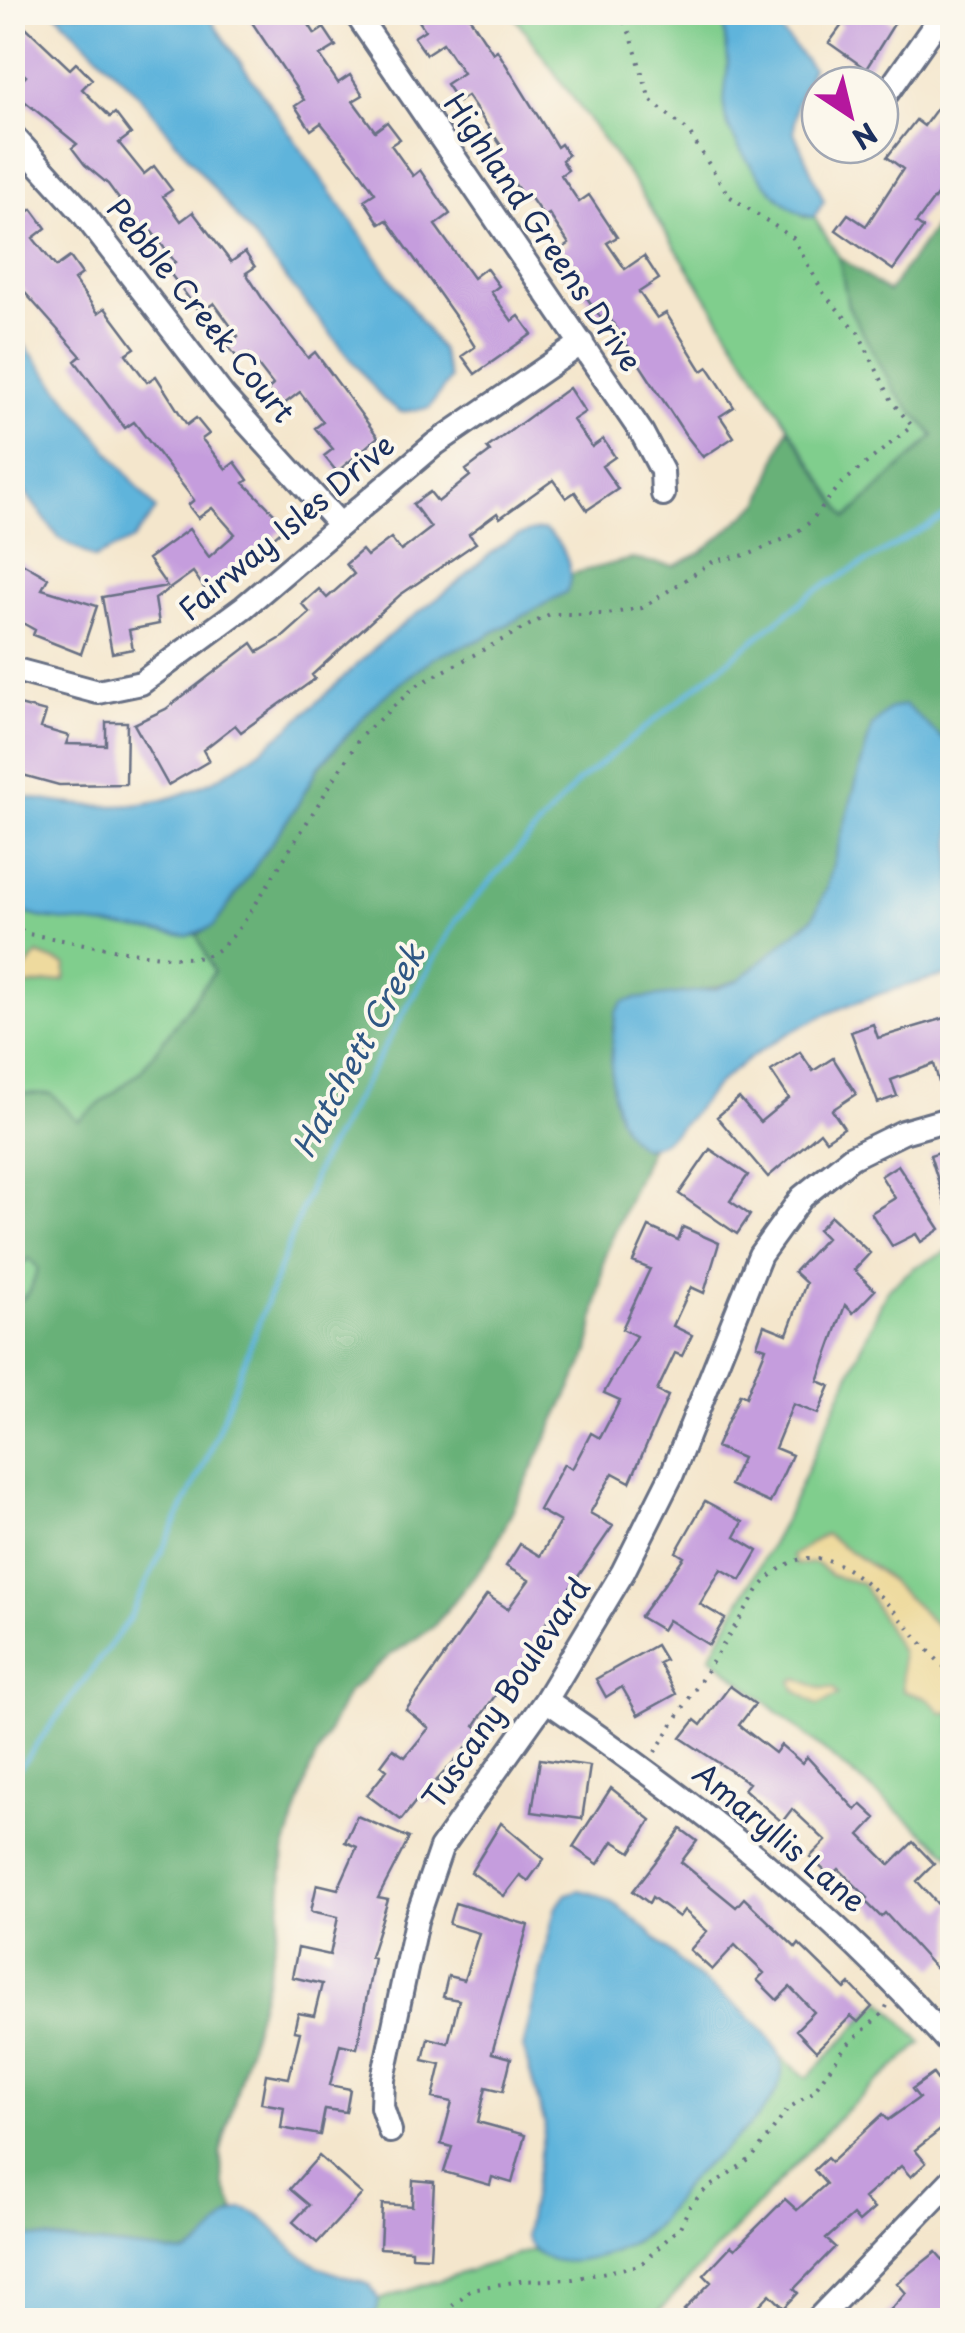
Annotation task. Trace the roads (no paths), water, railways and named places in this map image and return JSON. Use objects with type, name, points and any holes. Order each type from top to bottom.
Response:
[{"type":"street","name":"Highland Greens Drive","points":[[355,12],[652,448],[662,471],[663,494]]},
{"type":"street","points":[[900,75],[944,12]]},
{"type":"street","name":"Pebble Creek Court","points":[[12,135],[82,212],[224,397],[340,525]]},
{"type":"street","name":"Fairway Isles Drive","points":[[12,669],[84,690],[126,690],[215,629],[435,444],[582,343]]},
{"type":"street","name":"Tuscany Boulevard","points":[[390,2131],[382,2107],[383,2079],[429,1877],[462,1814],[546,1700],[623,1572],[672,1474],[744,1288],[780,1223],[802,1197],[852,1156],[903,1132],[952,1118]]},
{"type":"street","name":"Amaryllis Lane","points":[[546,1700],[644,1768],[784,1877],[847,1934],[952,2046]]},
{"type":"street","points":[[817,2320],[952,2180]]},
{"type":"water","points":[[56,13],[206,13],[441,350],[450,379],[429,408],[401,412],[383,399],[137,93]]},
{"type":"water","points":[[723,13],[786,13],[780,30],[809,65],[800,65],[794,132],[800,146],[800,165],[808,165],[824,201],[814,217],[801,214],[774,192],[737,143],[724,108],[728,60]]},
{"type":"water","points":[[13,331],[156,510],[133,540],[94,558],[59,538],[13,476]]},
{"type":"water","points":[[544,530],[557,542],[569,566],[566,592],[481,639],[432,658],[379,700],[318,767],[296,807],[214,926],[188,936],[43,918],[28,914],[13,899],[13,794],[69,804],[144,804],[224,775],[279,736],[378,645],[496,549],[518,536]]},
{"type":"water","points":[[905,705],[952,747],[952,974],[860,1001],[775,1041],[722,1080],[675,1132],[653,1146],[642,1147],[629,1136],[615,1104],[611,1066],[616,1012],[623,1002],[716,989],[739,980],[813,918],[826,890],[872,726],[889,709]]},
{"type":"water","points":[[580,1890],[625,1912],[754,2021],[775,2046],[782,2075],[765,2108],[693,2176],[650,2230],[603,2255],[566,2262],[535,2251],[525,2236],[545,2125],[523,2048],[555,1909],[566,1894]]},
{"type":"water","points":[[242,2209],[260,2216],[312,2263],[370,2285],[379,2300],[377,2311],[361,2320],[13,2320],[13,2235],[186,2254]]},
{"type":"waterway","name":"Hatchett Creek","points":[[12,1778],[128,1621],[209,1454],[319,1164],[456,920],[578,782],[812,593],[952,512]]}]
